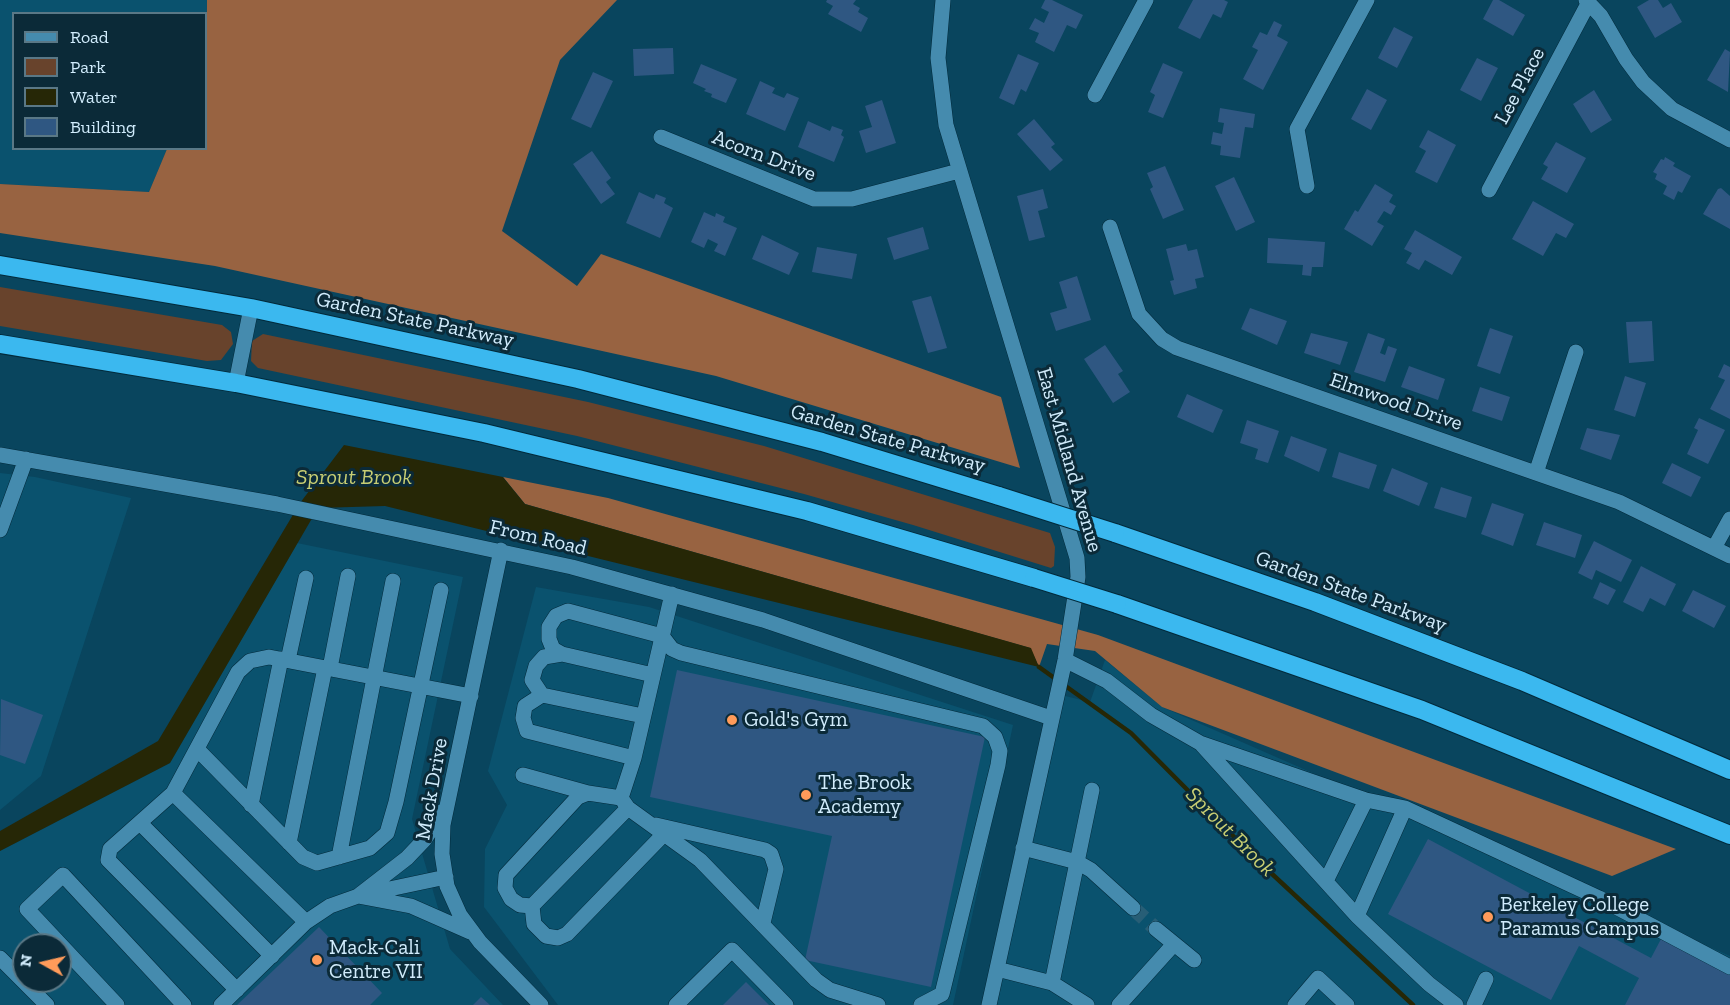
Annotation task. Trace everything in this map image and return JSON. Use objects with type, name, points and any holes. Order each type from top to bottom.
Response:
[{"type":"highway","name":"Garden State Parkway","points":[[0,265],[251,308],[496,360],[834,445],[1115,533],[1315,602],[1522,681],[1730,770]]},
{"type":"highway","points":[[0,344],[236,383],[484,433],[807,512],[1117,604],[1422,710],[1524,749],[1730,835]]},
{"type":"street","name":"East Midland Avenue","points":[[943,0],[938,39],[940,92],[959,171],[1068,520],[1077,558],[1078,577],[1066,657],[989,1005]]},
{"type":"street","points":[[1095,95],[1146,0]]},
{"type":"street","points":[[1307,186],[1297,129],[1367,0]]},
{"type":"street","points":[[1588,1],[1643,82],[1672,109],[1730,140]]},
{"type":"street","name":"Lee Place","points":[[1489,190],[1588,1]]},
{"type":"street","name":"Acorn Drive","points":[[661,137],[813,199],[852,199],[959,171]]},
{"type":"street","name":"Elmwood Drive","points":[[1110,227],[1139,314],[1150,328],[1170,343],[1619,502],[1730,556]]},
{"type":"street","points":[[236,383],[251,308]]},
{"type":"street","points":[[1536,473],[1576,352]]},
{"type":"street","name":"From Road","points":[[0,455],[277,504],[501,550],[672,594],[870,655],[1052,718]]},
{"type":"street","points":[[0,530],[26,459]]},
{"type":"street","points":[[1714,548],[1730,519]]},
{"type":"street","name":"Mack Drive","points":[[501,550],[443,825],[442,854],[446,877],[460,915],[474,934],[541,1005]]},
{"type":"street","points":[[289,843],[348,576]]},
{"type":"street","points":[[251,805],[306,578]]},
{"type":"street","points":[[339,857],[393,581]]},
{"type":"street","points":[[198,750],[303,857],[317,863],[370,848],[387,833],[396,802],[441,590]]},
{"type":"street","points":[[664,834],[567,934],[558,938],[546,936],[534,924],[532,906],[625,803],[672,594]]},
{"type":"street","points":[[653,675],[562,654],[553,649],[549,639],[549,627],[556,616],[568,611],[662,636],[672,649],[681,653],[983,726],[994,737],[1000,751],[998,765],[942,994],[921,1005]]},
{"type":"street","points":[[562,654],[544,657],[536,666],[532,680],[542,695],[643,716]]},
{"type":"street","points":[[237,990],[108,860],[110,849],[173,793],[238,672],[250,661],[269,657],[471,696]]},
{"type":"street","points":[[1066,657],[1107,681],[1151,716],[1200,743],[1365,800],[1406,808],[1599,898],[1730,967]]},
{"type":"street","points":[[542,695],[525,706],[523,718],[527,731],[634,758]]},
{"type":"street","points":[[1200,743],[1357,916],[1429,984],[1456,1005]]},
{"type":"street","points":[[523,775],[625,803],[700,860],[816,980],[830,990],[878,1005]]},
{"type":"street","points":[[1052,983],[1092,790]]},
{"type":"street","points":[[173,793],[306,922]]},
{"type":"street","points":[[532,906],[520,905],[511,899],[506,888],[506,875],[578,797],[588,793]]},
{"type":"street","points":[[1326,882],[1365,800]]},
{"type":"street","points":[[358,896],[407,858],[425,839],[449,801]]},
{"type":"street","points":[[1357,916],[1406,808]]},
{"type":"street","points":[[140,823],[272,956]]},
{"type":"street","points":[[650,824],[771,854],[776,869],[763,923]]},
{"type":"street","points":[[1023,848],[1077,862],[1091,870],[1133,908]]},
{"type":"street","points":[[117,1005],[27,909],[63,875],[184,1005]]},
{"type":"street","points":[[221,1005],[306,922],[330,906],[358,896],[446,877]]},
{"type":"street","points":[[358,896],[411,906],[474,934]]},
{"type":"street","points":[[1156,929],[1194,960]]},
{"type":"street","points":[[1119,1005],[1174,944]]},
{"type":"street","points":[[676,1005],[732,950],[786,1005]]},
{"type":"street","points":[[0,958],[47,1005]]},
{"type":"street","points":[[997,969],[1052,983],[1087,1005]]},
{"type":"street","points":[[1295,1005],[1318,978],[1347,1005]]},
{"type":"street","points":[[1474,1005],[1486,979]]},
{"type":"shaded area","points":[[0,0],[207,0],[207,12],[12,12],[12,150],[167,150],[149,192],[0,184]]},
{"type":"shaded area","points":[[207,0],[617,0],[560,60],[502,231],[577,286],[601,254],[1001,397],[1020,468],[716,376],[215,266],[0,233],[0,184],[149,192],[167,150],[207,150]]},
{"type":"shaded area","points":[[0,473],[35,477],[131,498],[41,776],[0,810]]},
{"type":"shaded area","points":[[503,477],[608,498],[1098,635],[1676,849],[1612,876],[1162,707],[1095,651],[1047,644],[1039,667],[1030,648],[525,504]]},
{"type":"shaded area","points":[[297,543],[463,577],[412,819],[450,949],[503,1005],[0,1005],[0,851],[170,763]]},
{"type":"shaded area","points":[[536,587],[649,607],[1013,725],[953,1005],[558,1005],[484,907],[485,849],[507,805],[488,771]]},
{"type":"shaded area","points":[[1105,660],[1162,707],[1730,956],[1730,1005],[989,1005],[1057,694],[1090,702]]},
{"type":"green space","points":[[0,287],[222,325],[231,332],[233,344],[221,360],[207,361],[0,326]]},
{"type":"green space","points":[[263,334],[588,402],[764,446],[1050,533],[1055,547],[1054,566],[1051,568],[804,494],[577,436],[258,368],[251,361],[252,341]]},
{"type":"water","name":"Sprout Brook","points":[[344,445],[503,477],[525,504],[1031,648],[1039,667],[385,506],[318,508],[170,763],[0,851],[0,831],[158,741],[300,503]]},
{"type":"building","points":[[827,0],[856,0],[853,4],[860,8],[858,12],[868,18],[861,32],[828,14],[833,6],[826,2]]},
{"type":"building","points":[[1045,0],[1052,0],[1083,15],[1076,29],[1067,25],[1054,52],[1035,42],[1039,33],[1029,29],[1035,18],[1044,23],[1049,12],[1041,8]]},
{"type":"building","points":[[1193,0],[1228,2],[1221,18],[1213,14],[1200,39],[1178,28]]},
{"type":"building","points":[[1493,0],[1499,0],[1525,15],[1513,36],[1483,19]]},
{"type":"building","points":[[1649,0],[1658,0],[1663,8],[1671,3],[1682,22],[1655,38],[1637,7]]},
{"type":"building","points":[[1274,21],[1282,25],[1277,36],[1288,42],[1263,90],[1243,79],[1258,50],[1252,47],[1260,32],[1267,35]]},
{"type":"building","points":[[1394,27],[1413,37],[1397,68],[1378,58]]},
{"type":"building","points":[[673,48],[674,74],[634,76],[633,49]]},
{"type":"building","points":[[1725,49],[1730,52],[1728,92],[1707,80]]},
{"type":"building","points":[[1018,54],[1039,63],[1026,92],[1021,89],[1014,105],[999,98]]},
{"type":"building","points":[[1477,58],[1498,68],[1481,101],[1460,90]]},
{"type":"building","points":[[1163,63],[1183,72],[1163,118],[1148,112],[1155,95],[1150,92]]},
{"type":"building","points":[[701,64],[737,79],[726,103],[711,97],[712,94],[704,91],[706,89],[693,83]]},
{"type":"building","points":[[593,72],[613,81],[591,128],[571,119]]},
{"type":"building","points":[[760,81],[775,88],[772,93],[784,98],[787,93],[799,98],[785,131],[746,114]]},
{"type":"building","points":[[1367,89],[1387,100],[1371,130],[1351,119]]},
{"type":"building","points":[[1594,90],[1612,120],[1591,133],[1573,104]]},
{"type":"building","points":[[882,100],[896,143],[866,153],[859,131],[872,127],[865,106]]},
{"type":"building","points":[[1220,108],[1255,114],[1253,128],[1245,127],[1240,158],[1220,155],[1221,146],[1211,144],[1213,132],[1222,134],[1224,123],[1218,122]]},
{"type":"building","points":[[1034,119],[1055,144],[1051,147],[1063,160],[1050,171],[1017,134]]},
{"type":"building","points":[[808,121],[830,131],[832,126],[843,130],[841,135],[844,137],[834,162],[798,147]]},
{"type":"building","points":[[1428,130],[1456,145],[1437,183],[1415,172],[1426,151],[1419,147]]},
{"type":"building","points":[[1556,142],[1586,158],[1567,193],[1541,179],[1548,167],[1543,164]]},
{"type":"building","points":[[592,151],[611,178],[606,182],[615,194],[601,204],[573,164]]},
{"type":"building","points":[[1665,157],[1675,163],[1673,166],[1691,176],[1682,193],[1678,191],[1674,200],[1663,194],[1667,186],[1655,179],[1657,174],[1653,172],[1661,159],[1664,160]]},
{"type":"building","points":[[1165,166],[1184,210],[1163,219],[1150,189],[1153,187],[1147,173]]},
{"type":"building","points":[[1234,177],[1255,222],[1236,231],[1215,186]]},
{"type":"building","points":[[1375,184],[1393,195],[1389,202],[1396,206],[1391,215],[1384,211],[1377,222],[1384,226],[1372,246],[1344,229],[1355,210],[1358,212]]},
{"type":"building","points":[[1721,188],[1730,196],[1730,229],[1703,214],[1718,189]]},
{"type":"building","points":[[1043,189],[1048,208],[1038,211],[1045,237],[1029,241],[1017,196]]},
{"type":"building","points":[[639,192],[654,199],[656,194],[666,198],[664,203],[673,208],[660,238],[626,223]]},
{"type":"building","points":[[1533,201],[1574,224],[1566,238],[1556,233],[1543,256],[1512,239]]},
{"type":"building","points":[[704,212],[715,217],[716,213],[725,217],[723,222],[737,228],[725,256],[714,251],[718,244],[708,239],[704,248],[691,242]]},
{"type":"building","points":[[923,227],[929,249],[894,260],[887,238]]},
{"type":"building","points":[[1415,230],[1462,257],[1452,275],[1425,260],[1419,270],[1406,263],[1412,253],[1404,249]]},
{"type":"building","points":[[762,235],[799,253],[789,275],[752,259]]},
{"type":"building","points":[[1268,238],[1325,242],[1323,267],[1312,267],[1311,276],[1302,275],[1303,265],[1267,263]]},
{"type":"building","points":[[1186,244],[1188,251],[1197,249],[1204,277],[1195,279],[1197,288],[1174,295],[1170,281],[1174,280],[1166,249]]},
{"type":"building","points":[[817,247],[857,254],[852,279],[812,272]]},
{"type":"building","points":[[1077,276],[1091,320],[1056,331],[1050,313],[1067,308],[1059,282]]},
{"type":"building","points":[[931,296],[947,348],[928,353],[912,301]]},
{"type":"building","points":[[1250,308],[1287,321],[1277,345],[1241,329]]},
{"type":"building","points":[[1652,321],[1654,361],[1629,363],[1626,322]]},
{"type":"building","points":[[1490,328],[1513,336],[1500,374],[1477,366]]},
{"type":"building","points":[[1311,333],[1348,342],[1340,365],[1304,353]]},
{"type":"building","points":[[1368,333],[1385,339],[1380,353],[1385,355],[1388,346],[1397,349],[1385,382],[1354,372]]},
{"type":"building","points":[[1105,345],[1123,371],[1118,374],[1130,392],[1113,403],[1084,359]]},
{"type":"building","points":[[1724,364],[1730,367],[1730,419],[1710,409],[1725,380],[1718,377]]},
{"type":"building","points":[[1409,366],[1445,379],[1438,400],[1401,387]]},
{"type":"building","points":[[1625,376],[1646,383],[1635,417],[1614,410]]},
{"type":"building","points":[[1480,387],[1510,397],[1502,421],[1472,411]]},
{"type":"building","points":[[1187,394],[1223,410],[1213,433],[1177,417]]},
{"type":"building","points":[[1699,418],[1725,430],[1708,464],[1687,454],[1698,430],[1694,428]]},
{"type":"building","points":[[1247,420],[1279,431],[1268,463],[1255,459],[1258,449],[1240,443]]},
{"type":"building","points":[[1587,428],[1620,435],[1611,460],[1580,449]]},
{"type":"building","points":[[1291,436],[1327,449],[1319,472],[1284,456]]},
{"type":"building","points":[[1339,452],[1377,465],[1369,489],[1332,477]]},
{"type":"building","points":[[1672,463],[1701,477],[1691,497],[1662,483]]},
{"type":"building","points":[[1392,468],[1428,483],[1419,506],[1383,491]]},
{"type":"building","points":[[1441,487],[1472,497],[1466,518],[1434,508]]},
{"type":"building","points":[[1492,503],[1524,514],[1513,546],[1481,534]]},
{"type":"building","points":[[1544,522],[1582,535],[1575,558],[1536,545]]},
{"type":"building","points":[[1594,541],[1632,560],[1621,582],[1596,570],[1592,580],[1578,573]]},
{"type":"building","points":[[1641,566],[1676,584],[1665,606],[1650,598],[1643,612],[1623,602]]},
{"type":"building","points":[[1600,582],[1616,590],[1608,605],[1593,598]]},
{"type":"building","points":[[1693,590],[1726,606],[1714,628],[1682,611]]},
{"type":"building","points":[[677,670],[985,737],[931,987],[805,960],[832,836],[650,797]]},
{"type":"building","points":[[1,699],[43,715],[25,764],[0,755]]},
{"type":"building","points":[[1428,839],[1651,958],[1661,939],[1730,975],[1730,1005],[1625,1005],[1639,978],[1579,946],[1551,1000],[1388,914]]},
{"type":"building","name":"Mack-Cali Centre VII","points":[[319,927],[382,993],[370,1005],[237,1005]]},
{"type":"building","points":[[746,982],[769,1005],[723,1005]]},
{"type":"building","points":[[481,997],[490,1005],[473,1005]]},
{"type":"waterway","name":"Sprout Brook","points":[[1039,667],[1131,733],[1257,860],[1413,1005]]},
{"type":"tunnel","points":[[1133,908],[1156,929]]},
{"type":"place","name":"Gold's Gym","points":[[732,720]]},
{"type":"place","name":"The Brook Academy","points":[[806,795]]},
{"type":"place","name":"Berkeley College Paramus Campus","points":[[1488,917]]},
{"type":"place","name":"Mack-Cali Centre VII","points":[[317,960]]}]
